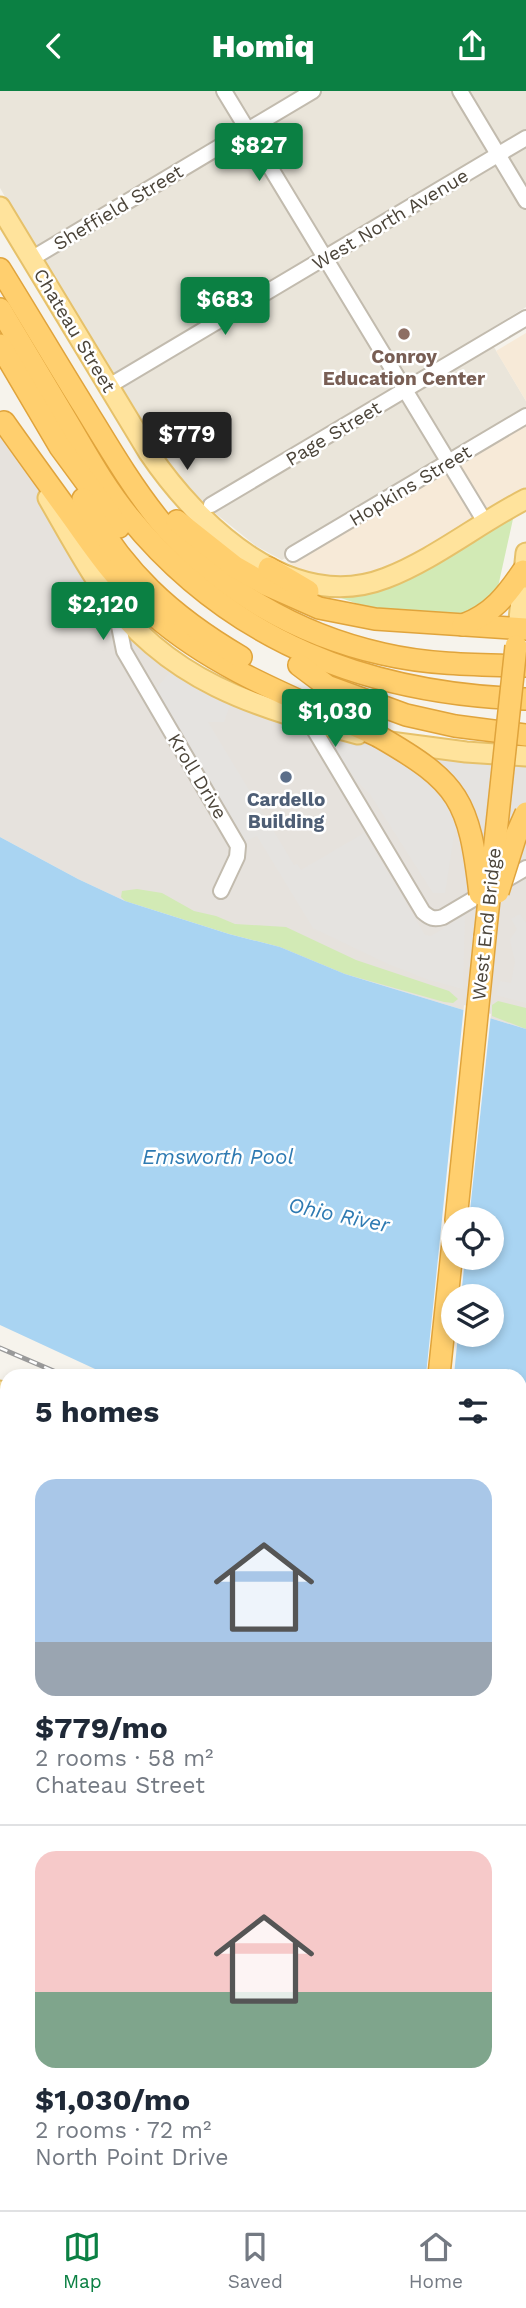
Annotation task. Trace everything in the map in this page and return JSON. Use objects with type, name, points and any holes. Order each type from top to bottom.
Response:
[{"type":"highway","points":[[0,269],[129,479],[160,521],[198,560],[260,605],[334,641],[386,655],[439,663],[526,666]]},
{"type":"highway","points":[[0,309],[116,501],[165,557],[225,607],[292,646],[360,674],[433,691],[526,699]]},
{"type":"highway","points":[[0,345],[71,464],[99,502],[156,567],[216,618],[299,666],[356,687],[406,700],[455,708],[526,712]]},
{"type":"highway","points":[[87,412],[170,515],[235,567],[267,585],[319,608],[363,618],[461,626],[520,635]]},
{"type":"highway","points":[[44,419],[93,517],[118,554],[146,587],[200,631],[292,691]]},
{"type":"highway","points":[[1,421],[99,555],[153,615],[217,660],[292,691],[378,736],[426,765],[446,783],[459,801],[473,841],[485,937]]},
{"type":"highway","points":[[461,626],[481,618],[496,607],[525,567]]},
{"type":"highway","points":[[269,568],[304,589],[332,601],[376,615],[414,622]]},
{"type":"highway","name":"West End Bridge","points":[[457,1207],[520,635]]},
{"type":"highway","points":[[299,666],[327,686],[406,715],[455,726],[526,735]]},
{"type":"highway","points":[[485,937],[514,838],[526,813]]},
{"type":"highway","points":[[440,1369],[450,1270]]},
{"type":"main road","name":"Chateau Street","points":[[0,207],[149,453],[184,499],[230,542],[269,568],[319,584],[347,586],[372,583],[407,569],[526,499]]},
{"type":"main road","points":[[1,421],[115,605],[146,640],[197,678],[256,706],[390,742],[526,756]]},
{"type":"main road","points":[[520,635],[525,567]]},
{"type":"street","points":[[224,91],[485,523]]},
{"type":"street","name":"Sheffield Street","points":[[31,259],[313,91]]},
{"type":"street","points":[[460,91],[526,201]]},
{"type":"street","name":"West North Avenue","points":[[109,386],[526,138]]},
{"type":"street","name":"Page Street","points":[[211,505],[526,318]]},
{"type":"street","name":"Hopkins Street","points":[[293,554],[526,416]]},
{"type":"street","name":"Kroll Drive","points":[[115,605],[124,651],[238,846],[237,857],[221,891]]},
{"type":"street","points":[[132,664],[146,640]]},
{"type":"street","points":[[309,721],[428,917],[443,918],[526,868]]},
{"type":"shaded area","points":[[0,91],[526,91],[526,307],[485,332],[526,401],[526,416],[282,560],[256,546],[205,505],[174,471],[0,188]]},
{"type":"shaded area","points":[[526,333],[526,401],[496,351]]},
{"type":"shaded area","points":[[0,416],[146,640],[280,713],[526,756],[526,1029],[345,974],[280,947],[125,901],[0,837]]},
{"type":"shaded area","points":[[526,421],[526,490],[403,561],[370,574],[347,577],[321,575],[307,572],[287,562]]},
{"type":"shaded area","points":[[170,672],[190,686],[230,705],[224,722],[208,722],[294,865],[297,864],[301,870],[364,833],[425,935],[431,936],[465,915],[463,989],[429,980],[388,964],[313,928],[257,836],[245,841],[155,690]]},
{"type":"shaded area","points":[[347,741],[430,757],[526,768],[526,858],[523,860],[455,828],[445,893],[433,893],[370,794],[357,781],[335,748]]},
{"type":"shaded area","points":[[520,914],[526,923],[526,1003],[496,995],[500,981],[511,983],[515,962],[510,940],[517,929],[511,919]]},
{"type":"green space","points":[[511,517],[513,519],[496,596],[465,616],[390,611],[358,604],[304,585],[330,592]]},
{"type":"green space","points":[[137,889],[162,893],[194,911],[235,924],[286,927],[356,960],[449,991],[458,999],[453,1003],[444,1002],[345,974],[280,947],[229,934],[125,901],[121,897],[122,891]]},
{"type":"green space","points":[[498,1001],[526,1008],[526,1029],[492,1016],[492,1005]]},
{"type":"water","name":"Emsworth Pool","points":[[0,837],[125,901],[280,947],[345,974],[526,1029],[526,1369],[95,1369],[0,1325]]},
{"type":"pier","points":[[464,1005],[491,1014],[470,1207],[443,1207]]},
{"type":"pier","points":[[441,1229],[441,1270],[464,1270],[462,1284],[441,1284],[441,1347],[457,1347],[455,1369],[427,1369]]},
{"type":"railway","points":[[0,1348],[49,1369]]},
{"type":"place","name":"Conroy Education Center","points":[[404,334]]},
{"type":"place","name":"Cardello Building","points":[[286,777]]},
{"type":"water label","name":"Ohio River","points":[[339,1215]]}]
